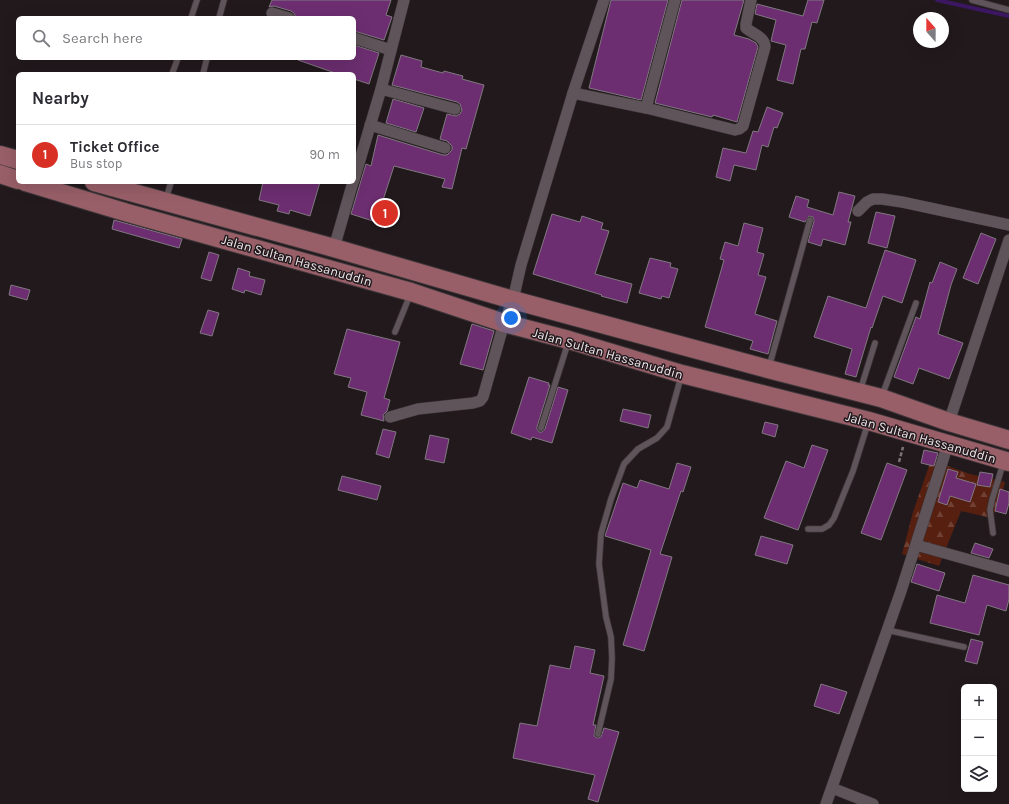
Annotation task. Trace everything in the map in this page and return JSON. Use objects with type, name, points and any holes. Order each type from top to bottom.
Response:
[{"type":"main road","points":[[0,155],[16,159]]},
{"type":"main road","points":[[0,174],[16,179]]},
{"type":"main road","name":"Jalan Sultan Hassanuddin","points":[[32,184],[128,213],[411,292],[504,323],[569,340],[682,374],[869,421],[1007,461]]},
{"type":"main road","name":"Jalan Sultan Hassanuddin","points":[[104,184],[133,190],[165,202],[334,248],[513,300],[881,398],[950,422],[1009,440]]},
{"type":"main road","points":[[128,213],[133,190]]},
{"type":"main road","points":[[161,222],[165,202]]},
{"type":"street","points":[[356,174],[381,89],[404,0]]},
{"type":"street","points":[[390,417],[418,409],[473,404],[480,401],[483,397],[504,323],[513,300],[521,265],[573,93],[604,0]]},
{"type":"street","points":[[646,108],[675,0]]},
{"type":"street","points":[[573,93],[646,108],[735,130],[742,128],[765,47],[763,40],[746,28],[751,0]]},
{"type":"street","points":[[272,13],[282,16]]},
{"type":"street","points":[[356,39],[391,50]]},
{"type":"street","points":[[381,89],[455,109]]},
{"type":"street","points":[[370,125],[445,148]]},
{"type":"street","points":[[334,248],[353,184]]},
{"type":"street","points":[[858,211],[867,202],[874,199],[882,199],[1009,225]]},
{"type":"street","points":[[950,422],[1009,240]]},
{"type":"street","points":[[826,804],[916,545],[948,444]]},
{"type":"street","points":[[916,545],[1009,571]]},
{"type":"street","points":[[832,788],[873,804]]},
{"type":"lane","points":[[192,16],[197,0]]},
{"type":"lane","points":[[220,16],[224,0]]},
{"type":"lane","points":[[972,0],[1009,10]]},
{"type":"lane","points":[[173,72],[177,60]]},
{"type":"lane","points":[[204,72],[206,60]]},
{"type":"lane","points":[[165,202],[170,184]]},
{"type":"lane","points":[[768,369],[810,220]]},
{"type":"lane","points":[[395,332],[411,292]]},
{"type":"lane","points":[[881,398],[916,303]]},
{"type":"lane","points":[[541,428],[569,340]]},
{"type":"lane","points":[[859,393],[875,343]]},
{"type":"lane","points":[[598,734],[611,679],[612,658],[611,637],[606,617],[599,564],[601,534],[611,499],[624,464],[638,449],[657,438],[667,427],[682,374]]},
{"type":"lane","points":[[808,529],[822,529],[829,525],[834,518],[853,471],[869,421]]},
{"type":"lane","points":[[993,533],[990,510],[992,500],[1007,461]]},
{"type":"lane","points":[[887,630],[964,647]]},
{"type":"green space","points":[[931,460],[970,474],[1005,482],[1000,502],[992,518],[961,511],[939,566],[902,554],[913,512]]},
{"type":"building","points":[[272,0],[391,0],[386,15],[392,17],[384,40],[356,32],[356,16],[295,16],[291,11],[274,6],[269,7]]},
{"type":"building","points":[[611,0],[668,0],[641,100],[589,88]]},
{"type":"building","points":[[682,0],[744,0],[734,35],[749,39],[756,43],[758,47],[737,122],[713,115],[712,117],[655,103]]},
{"type":"building","points":[[808,0],[824,0],[817,23],[812,22],[805,49],[801,49],[793,84],[777,80],[786,45],[771,41],[776,20],[755,14],[757,4],[803,16]]},
{"type":"building","points":[[356,46],[379,53],[369,84],[356,80],[356,72],[332,72],[298,60],[356,60]]},
{"type":"building","points":[[401,55],[422,61],[421,67],[443,73],[444,71],[463,76],[462,79],[484,85],[466,149],[462,148],[452,189],[442,187],[445,179],[394,166],[376,222],[351,214],[366,164],[371,166],[378,135],[447,155],[452,150],[452,146],[447,141],[440,139],[447,114],[456,116],[460,114],[462,110],[460,104],[457,102],[392,85]]},
{"type":"building","points":[[393,99],[424,108],[416,132],[386,123]]},
{"type":"building","points":[[767,107],[783,113],[777,128],[774,127],[768,147],[762,145],[756,170],[734,165],[730,181],[716,177],[723,148],[746,153],[753,131],[758,132]]},
{"type":"building","points":[[263,184],[319,184],[310,216],[290,210],[289,214],[277,211],[279,205],[259,200]]},
{"type":"building","points":[[839,192],[855,196],[848,222],[851,222],[845,245],[823,239],[821,246],[808,242],[814,221],[813,217],[809,216],[805,222],[789,217],[796,196],[809,200],[807,207],[833,215]]},
{"type":"building","points":[[876,212],[895,216],[887,248],[868,243]]},
{"type":"building","points":[[552,214],[580,222],[582,216],[603,223],[601,229],[609,231],[595,274],[632,284],[627,303],[533,274]]},
{"type":"building","points":[[114,220],[182,239],[179,248],[112,229]]},
{"type":"building","points":[[744,223],[763,228],[757,252],[764,254],[758,275],[766,277],[755,314],[777,321],[768,354],[750,349],[753,341],[705,327],[724,260],[720,259],[725,242],[738,246]]},
{"type":"building","points":[[981,233],[996,239],[978,284],[963,278]]},
{"type":"building","points":[[885,250],[916,260],[902,303],[883,296],[872,328],[871,327],[856,377],[845,374],[852,349],[814,337],[828,296],[866,308]]},
{"type":"building","points":[[209,252],[219,255],[211,281],[201,278]]},
{"type":"building","points":[[650,258],[671,263],[670,267],[678,269],[669,298],[662,296],[661,299],[639,293]]},
{"type":"building","points":[[940,262],[957,269],[951,285],[938,334],[963,343],[949,379],[919,368],[913,384],[894,377],[916,317],[920,319],[930,282],[932,283]]},
{"type":"building","points":[[238,268],[250,272],[249,276],[265,280],[261,295],[245,290],[244,293],[232,289]]},
{"type":"building","points":[[11,285],[30,290],[27,300],[9,295]]},
{"type":"building","points":[[208,310],[219,313],[212,336],[200,333]]},
{"type":"building","points":[[472,324],[494,331],[483,370],[460,364]]},
{"type":"building","points":[[347,329],[400,342],[384,398],[390,400],[387,411],[383,415],[384,421],[361,415],[367,392],[348,387],[351,378],[334,374]]},
{"type":"building","points":[[529,377],[549,383],[548,385],[550,385],[537,427],[539,432],[542,432],[545,429],[558,387],[568,390],[552,443],[532,437],[531,440],[511,433]]},
{"type":"building","points":[[623,409],[651,415],[648,428],[620,421]]},
{"type":"building","points":[[765,422],[778,425],[775,437],[762,433]]},
{"type":"building","points":[[383,429],[396,432],[389,458],[376,454]]},
{"type":"building","points":[[430,435],[449,439],[444,463],[425,459]]},
{"type":"building","points":[[812,445],[828,450],[798,530],[764,518],[786,461],[804,468]]},
{"type":"building","points":[[924,450],[938,453],[934,466],[921,463]]},
{"type":"building","points":[[677,463],[691,467],[683,492],[681,491],[660,554],[672,557],[644,651],[623,645],[651,550],[605,536],[623,483],[637,488],[640,480],[669,489]]},
{"type":"building","points":[[887,463],[907,470],[881,540],[861,533]]},
{"type":"building","points":[[948,469],[958,472],[956,478],[976,484],[970,502],[950,496],[947,505],[938,502]]},
{"type":"building","points":[[980,472],[993,474],[990,487],[977,485]]},
{"type":"building","points":[[342,476],[381,486],[377,500],[338,490]]},
{"type":"building","points":[[1000,489],[1009,492],[1009,503],[1006,514],[995,511]]},
{"type":"building","points":[[761,536],[793,545],[787,564],[755,555]]},
{"type":"building","points":[[975,543],[993,549],[989,558],[971,553]]},
{"type":"building","points":[[917,564],[945,573],[939,591],[911,582]]},
{"type":"building","points":[[973,575],[1009,585],[1009,599],[1006,611],[987,605],[979,635],[930,623],[937,595],[965,603]]},
{"type":"building","points":[[971,639],[983,642],[977,664],[965,661]]},
{"type":"building","points":[[575,646],[595,650],[590,673],[604,676],[593,725],[596,725],[594,736],[597,738],[601,737],[604,728],[619,732],[598,802],[588,799],[595,775],[513,758],[520,723],[537,726],[550,665],[570,669]]},
{"type":"building","points":[[821,684],[847,692],[839,714],[814,706]]},
{"type":"waterway","points":[[937,0],[1009,16]]},
{"type":"place","name":"Ticket Office","points":[[385,213]]}]
